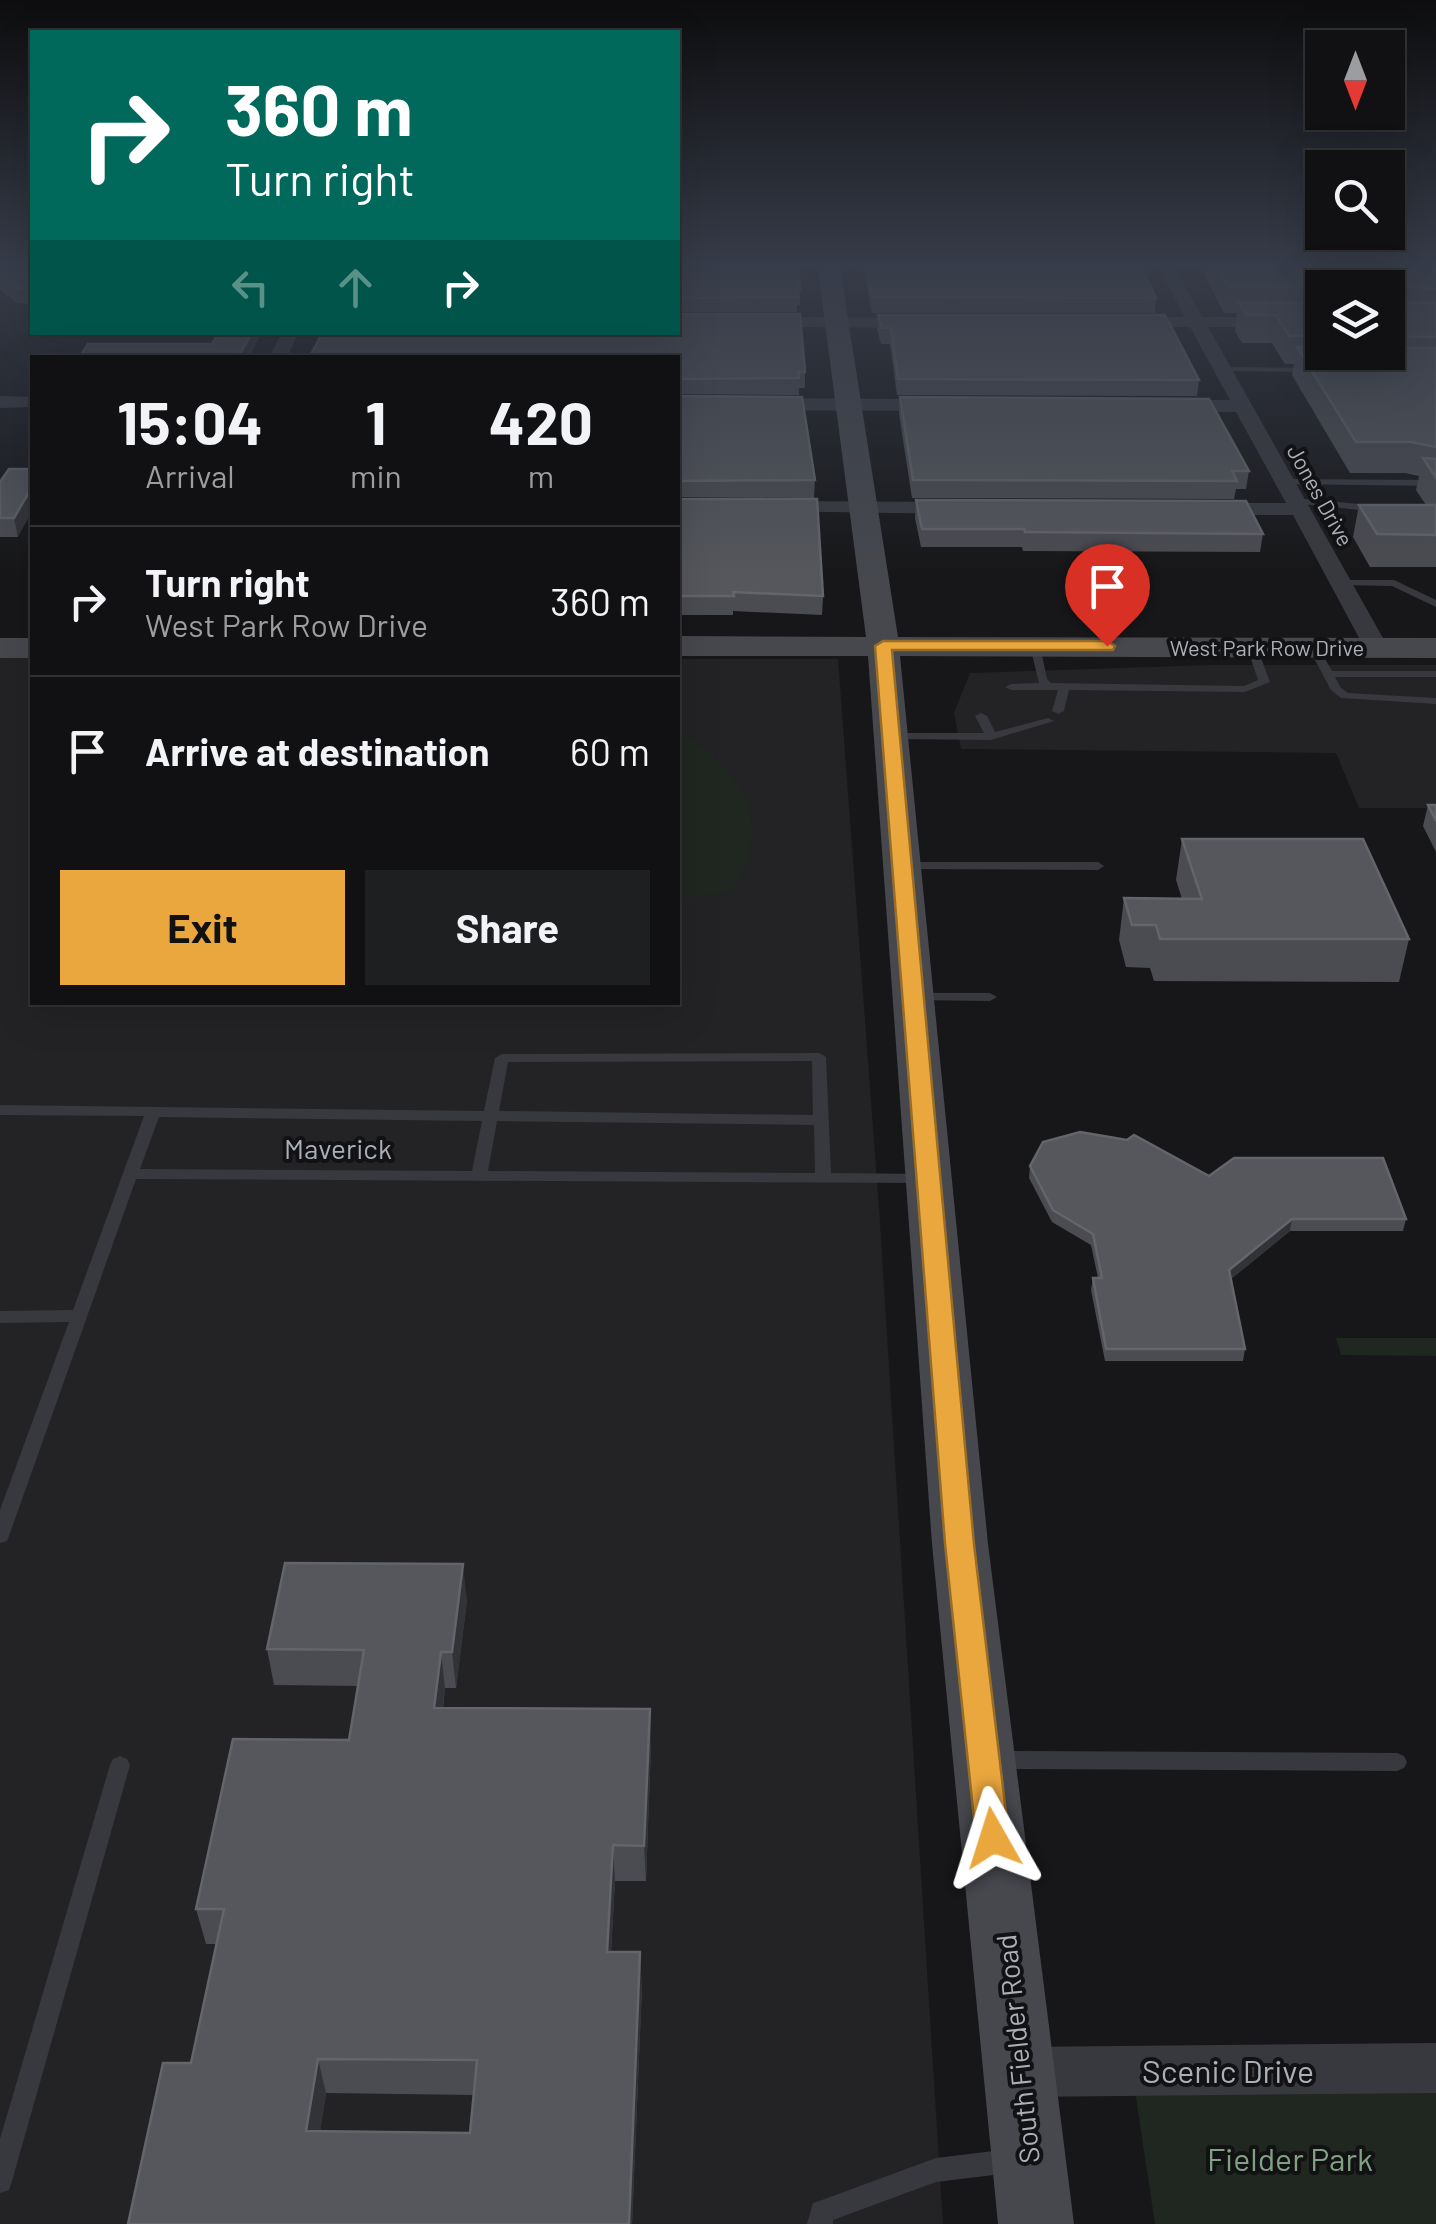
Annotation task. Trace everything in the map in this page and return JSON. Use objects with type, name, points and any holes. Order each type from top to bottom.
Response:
[{"type":"main road","name":"South Fielder Road","points":[[842,366],[883,646],[960,1544],[1036,2224]]},
{"type":"main road","name":"West Park Row Drive","points":[[680,646],[1252,647],[1320,661],[1376,647],[1436,648]]},
{"type":"main road","points":[[0,648],[30,648]]},
{"type":"street","name":"Jones Drive","points":[[1220,366],[1376,647]]},
{"type":"street","points":[[0,402],[30,402]]},
{"type":"street","points":[[680,404],[972,405]]},
{"type":"street","points":[[1146,406],[1242,406]]},
{"type":"street","points":[[1184,508],[1293,497]]},
{"type":"street","points":[[756,508],[990,508]]},
{"type":"street","name":"Scenic Drive","points":[[1019,2072],[1436,2068]]},
{"type":"lane","points":[[1222,369],[1305,370]]},
{"type":"lane","points":[[1293,497],[1436,482]]},
{"type":"lane","points":[[1293,497],[1355,504],[1394,514]]},
{"type":"lane","points":[[1340,582],[1394,583],[1436,604]]},
{"type":"lane","points":[[1035,646],[1046,690]]},
{"type":"lane","points":[[1028,691],[1260,686],[1264,682],[1252,647]]},
{"type":"lane","points":[[1320,661],[1436,674]]},
{"type":"lane","points":[[1320,661],[1337,690],[1358,699],[1436,701]]},
{"type":"lane","points":[[1011,686],[1046,690]]},
{"type":"lane","points":[[1058,710],[1064,688]]},
{"type":"lane","points":[[981,716],[992,737]]},
{"type":"lane","points":[[992,737],[998,720]]},
{"type":"lane","points":[[891,736],[992,737],[1048,721]]},
{"type":"lane","points":[[992,737],[1014,725]]},
{"type":"lane","points":[[903,866],[1098,866]]},
{"type":"lane","points":[[913,997],[990,997]]},
{"type":"lane","points":[[480,1176],[502,1058],[819,1057],[823,1178]]},
{"type":"lane","points":[[0,1110],[821,1120]]},
{"type":"lane","points":[[0,1536],[134,1174],[153,1112]]},
{"type":"lane","name":"Maverick","points":[[134,1174],[929,1179]]},
{"type":"lane","points":[[0,1317],[81,1316]]},
{"type":"lane","points":[[984,1760],[1396,1762]]},
{"type":"lane","points":[[0,2181],[120,1764]]},
{"type":"lane","points":[[820,2224],[822,2212],[936,2170],[1029,2158]]},
{"type":"shaded area","points":[[0,658],[30,658],[30,1005],[680,1005],[680,659],[838,659],[879,1208],[943,2224],[0,2224]]},
{"type":"shaded area","points":[[1210,665],[1436,665],[1436,808],[1359,808],[1336,753],[961,749],[954,713],[970,673]]},
{"type":"green space","points":[[680,732],[720,762],[745,798],[751,818],[751,840],[734,890],[680,900]]},
{"type":"green space","points":[[1336,1338],[1436,1338],[1436,1356],[1341,1355]]},
{"type":"green space","name":"Fielder Park","points":[[1135,2091],[1436,2092],[1436,2224],[1155,2224]]},
{"type":"building","points":[[680,366],[804,366],[805,372],[798,372],[799,378],[680,379]]},
{"type":"building","points":[[896,366],[1192,366],[1199,380],[898,379]]},
{"type":"building","points":[[1405,366],[1436,366],[1436,447],[1411,442],[1356,442],[1311,370],[1405,370]]},
{"type":"building","points":[[680,396],[802,397],[815,480],[680,481]]},
{"type":"building","points":[[900,397],[1209,399],[1249,471],[1232,471],[1237,481],[913,480]]},
{"type":"building","points":[[1423,458],[1436,459],[1436,478]]},
{"type":"building","points":[[9,469],[30,469],[30,490],[14,518],[0,518],[0,482]]},
{"type":"building","points":[[680,499],[817,499],[823,596],[733,592],[734,596],[680,596]]},
{"type":"building","points":[[916,500],[1246,501],[1263,534],[922,529]]},
{"type":"building","points":[[1359,505],[1436,505],[1436,535],[1377,534]]},
{"type":"building","points":[[1428,805],[1436,805],[1436,821]]},
{"type":"building","points":[[1182,839],[1363,839],[1409,939],[1160,939],[1156,925],[1132,925],[1124,898],[1202,899]]},
{"type":"building","points":[[1080,1132],[1127,1140],[1134,1135],[1209,1176],[1234,1158],[1383,1158],[1406,1219],[1292,1219],[1229,1270],[1245,1349],[1106,1349],[1093,1278],[1102,1278],[1093,1234],[1053,1210],[1030,1166],[1043,1142]]},
{"type":"building","points":[[285,1563],[463,1564],[452,1652],[441,1652],[434,1708],[650,1709],[644,1846],[613,1845],[607,1952],[640,1952],[629,2224],[128,2224],[163,2063],[191,2063],[224,1909],[196,1909],[233,1739],[349,1740],[364,1650],[267,1649]],"holes":[[[318,2059],[477,2060],[470,2133],[306,2131]]]},
{"type":"route","points":[[993,1838],[960,1544],[883,646],[1107,646]]}]
